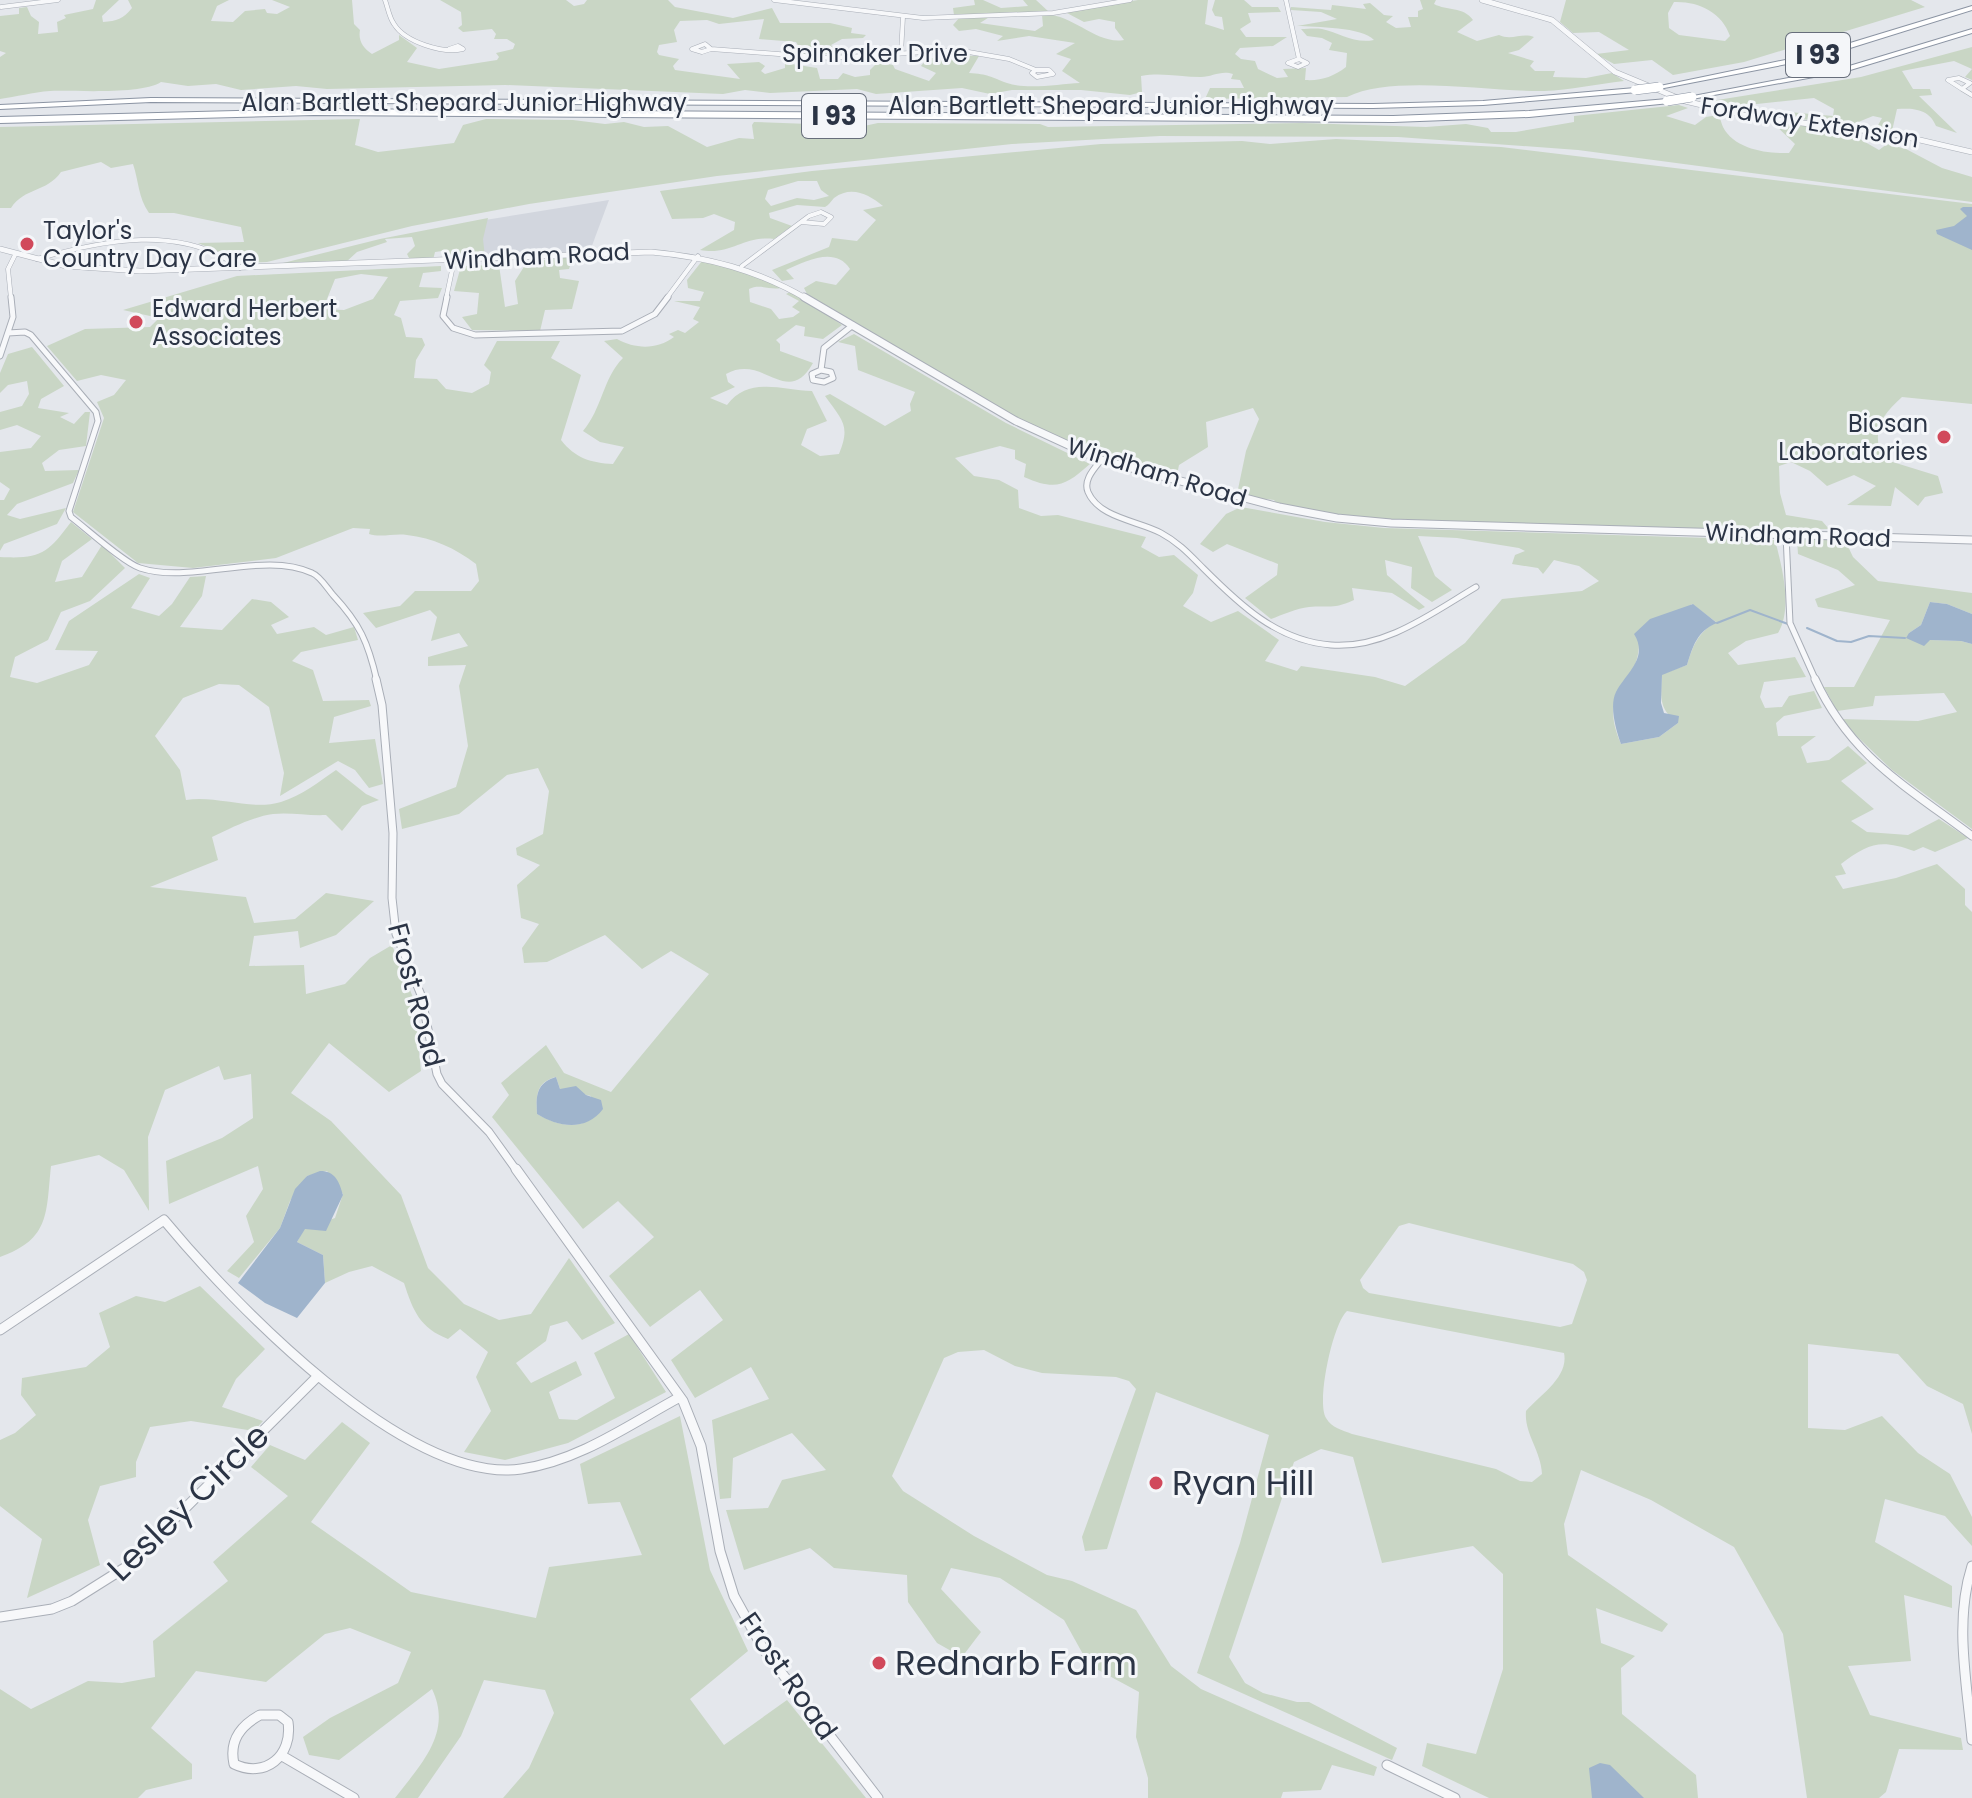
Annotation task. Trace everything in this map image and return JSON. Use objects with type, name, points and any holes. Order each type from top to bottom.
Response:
[{"type":"highway","name":"Alan Bartlett Shepard Junior Highway","points":[[0,107],[206,100],[1373,106],[1497,102],[1659,87],[1827,53],[1972,8]]},
{"type":"highway","name":"Alan Bartlett Shepard Junior Highway","points":[[0,120],[288,112],[1393,119],[1545,113],[1667,101],[1847,69],[1972,31]]},
{"type":"street","points":[[0,7],[10,0]]},
{"type":"street","points":[[0,7],[58,0]]},
{"type":"street","points":[[385,0],[399,30],[426,45],[449,49]]},
{"type":"street","points":[[774,0],[903,17],[1038,14],[1130,0]]},
{"type":"street","points":[[1286,0],[1299,59]]},
{"type":"street","name":"Fordway Extension","points":[[1482,0],[1552,20],[1613,70],[1685,101],[1752,117],[1894,134],[1972,152]]},
{"type":"street","points":[[901,53],[903,17]]},
{"type":"street","name":"Spinnaker Drive","points":[[711,49],[830,58],[938,50],[975,52],[1009,59],[1036,70]]},
{"type":"street","points":[[1961,89],[1970,83],[1959,78],[1948,80],[1961,89],[1972,95]]},
{"type":"street","points":[[742,266],[801,222],[818,212],[831,217],[824,224],[801,222]]},
{"type":"street","points":[[37,259],[142,241],[178,240],[190,242],[240,268]]},
{"type":"street","name":"Windham Road","points":[[0,249],[37,259],[127,270],[454,261],[618,250],[698,256],[742,266],[782,284],[1025,426],[1101,460],[1255,502],[1351,519],[1972,540]]},
{"type":"street","points":[[0,356],[13,317],[8,269],[15,255]]},
{"type":"street","points":[[454,261],[443,314],[446,322],[456,330],[480,335],[589,334],[622,331],[649,319],[660,309],[698,256]]},
{"type":"street","points":[[821,370],[819,356],[824,345],[853,325]]},
{"type":"street","name":"Frost Road","points":[[8,333],[25,332],[31,335],[96,412],[98,421],[69,511],[71,517],[139,568],[189,572],[265,564],[313,573],[331,589],[365,633],[382,705],[393,833],[394,921],[400,946],[421,995],[437,1074],[446,1088],[489,1132],[659,1363],[680,1397],[701,1446],[720,1551],[739,1606],[764,1650],[878,1798]]},
{"type":"street","points":[[1101,460],[1089,475],[1087,483],[1094,501],[1111,513],[1169,536],[1253,617],[1287,636],[1329,645],[1380,640],[1476,587]]},
{"type":"street","points":[[1786,535],[1790,623],[1830,711],[1869,758],[1972,836]]},
{"type":"street","points":[[0,1330],[164,1220],[232,1300],[317,1377],[453,1464],[486,1470],[522,1469],[561,1458],[680,1397]]},
{"type":"street","name":"Lesley Circle","points":[[0,1617],[52,1609],[89,1593],[117,1574],[142,1553],[317,1377]]},
{"type":"street","points":[[1972,1566],[1967,1576],[1964,1601],[1972,1740]]},
{"type":"street","points":[[272,1714],[282,1718],[289,1726],[289,1744],[284,1757],[267,1771],[248,1774],[234,1764],[233,1746],[238,1732],[260,1715],[272,1714]]},
{"type":"street","points":[[284,1757],[354,1798]]},
{"type":"street","points":[[1387,1765],[1455,1798]]},
{"type":"shaded area","points":[[609,200],[590,251],[467,259],[479,221]]},
{"type":"green space","points":[[96,0],[119,0],[102,16],[103,22],[126,15],[132,8],[128,0],[229,0],[217,6],[211,21],[233,22],[245,11],[265,9],[267,13],[277,14],[290,7],[272,0],[352,0],[354,24],[360,30],[361,41],[369,52],[372,54],[399,40],[399,35],[417,48],[407,62],[439,69],[497,60],[499,57],[496,53],[513,49],[515,44],[507,39],[494,39],[496,34],[492,29],[463,32],[458,28],[462,25],[461,12],[440,0],[566,0],[574,6],[587,0],[668,0],[675,7],[733,18],[772,8],[780,23],[830,23],[852,28],[851,33],[866,35],[863,38],[842,39],[831,45],[839,54],[803,54],[796,42],[759,39],[764,19],[719,24],[707,20],[680,21],[674,30],[677,42],[659,45],[657,52],[679,59],[673,66],[675,70],[740,79],[727,64],[759,62],[765,66],[761,71],[765,74],[785,68],[785,63],[817,68],[820,79],[838,79],[843,73],[855,77],[870,75],[870,70],[878,62],[893,65],[895,69],[929,81],[936,73],[921,66],[929,59],[946,59],[947,55],[979,56],[969,73],[1015,85],[1033,86],[1080,83],[1062,71],[1071,59],[1056,54],[1075,43],[1029,36],[997,41],[1003,36],[976,29],[959,31],[953,25],[960,17],[991,16],[980,23],[1035,31],[1043,26],[1042,15],[1053,15],[1103,38],[1124,40],[1115,28],[1115,22],[1099,19],[1084,22],[1065,12],[1138,0],[1208,0],[1205,24],[1224,30],[1222,17],[1215,16],[1212,10],[1215,0],[1244,0],[1252,7],[1278,7],[1281,12],[1248,13],[1251,22],[1240,29],[1246,37],[1287,37],[1273,46],[1240,48],[1235,54],[1241,59],[1255,61],[1258,69],[1277,78],[1288,77],[1283,69],[1306,68],[1305,80],[1311,80],[1327,78],[1346,67],[1347,53],[1329,50],[1332,43],[1307,36],[1301,29],[1322,29],[1354,39],[1374,40],[1350,30],[1297,26],[1337,19],[1321,12],[1291,10],[1291,7],[1331,10],[1332,5],[1366,9],[1363,4],[1370,3],[1384,15],[1393,16],[1386,22],[1396,28],[1411,27],[1408,17],[1418,17],[1418,11],[1423,9],[1420,0],[1436,0],[1434,4],[1460,11],[1473,20],[1457,32],[1477,41],[1499,35],[1534,37],[1519,50],[1508,53],[1534,61],[1530,66],[1535,71],[1555,71],[1553,77],[1586,78],[1612,73],[1624,81],[1544,91],[1415,85],[1366,90],[1347,97],[1205,99],[1210,88],[1244,88],[1240,80],[1231,79],[1233,74],[1224,73],[1201,77],[1141,76],[1142,92],[1130,95],[1081,90],[1012,90],[990,94],[962,88],[876,94],[857,89],[770,93],[745,90],[723,94],[505,85],[327,89],[296,86],[241,90],[216,84],[188,86],[161,82],[139,89],[50,91],[0,99],[0,57],[6,53],[0,51],[0,16],[19,14],[19,8],[27,7],[31,16],[39,22],[38,34],[58,32],[57,22],[66,18],[64,15],[93,9]]},
{"type":"green space","points":[[974,0],[983,0],[1001,8],[1028,6],[1023,0],[1036,0],[1049,12],[954,15],[953,8],[975,5]]},
{"type":"green space","points":[[1566,0],[1911,0],[1925,7],[1744,62],[1673,75],[1652,60],[1614,64],[1596,54],[1629,50],[1599,32],[1573,33],[1560,22]],"holes":[[[1674,2],[1700,6],[1715,14],[1730,36],[1725,41],[1679,35],[1669,28],[1668,13]]]},
{"type":"green space","points":[[1972,47],[1972,69],[1954,61],[1902,71],[1913,89],[1930,89],[1932,95],[1919,96],[1957,133],[1936,126],[1929,116],[1915,109],[1897,109],[1892,131],[1876,129],[1882,118],[1873,116],[1851,125],[1750,113],[1777,111],[1833,116],[1834,109],[1814,98],[1729,107],[1711,101],[1861,77]]},
{"type":"green space","points":[[1679,105],[1688,108],[1666,116],[1695,125],[1706,117],[1718,115],[1723,127],[1735,140],[1761,151],[1789,153],[1795,144],[1772,122],[1844,130],[1879,150],[1887,144],[1906,149],[1942,168],[1972,177],[1972,202],[1578,150],[1398,137],[1160,136],[1012,144],[717,176],[529,204],[412,226],[267,262],[245,263],[198,243],[244,242],[241,227],[174,213],[149,213],[133,164],[111,168],[101,162],[61,172],[49,184],[23,196],[11,208],[0,208],[0,127],[360,119],[355,145],[378,152],[454,143],[463,125],[486,119],[668,126],[707,147],[739,138],[754,139],[754,122],[864,126],[878,123],[1040,124],[1048,127],[1302,123],[1426,127],[1466,124],[1488,128],[1491,132],[1516,132],[1574,122],[1574,116]]},
{"type":"green space","points":[[1336,139],[1501,147],[1972,204],[1972,404],[1902,397],[1888,411],[1878,432],[1883,459],[1938,476],[1943,493],[1925,497],[1918,506],[1895,487],[1891,506],[1847,505],[1876,486],[1854,475],[1827,486],[1810,471],[1791,462],[1779,466],[1780,493],[1786,515],[1822,521],[1829,529],[1778,530],[1443,524],[1337,517],[1278,505],[1274,500],[1266,499],[1264,502],[1237,494],[1246,451],[1259,419],[1253,408],[1206,422],[1208,447],[1179,465],[1176,480],[1102,458],[1019,419],[807,294],[804,288],[816,281],[836,285],[850,269],[837,258],[820,258],[786,270],[794,279],[782,281],[772,270],[829,247],[832,238],[857,241],[876,220],[863,210],[883,206],[866,195],[847,192],[825,207],[797,205],[769,213],[770,218],[792,226],[774,239],[754,240],[711,251],[700,250],[734,230],[735,222],[714,214],[703,218],[672,219],[660,191],[812,171],[1101,144],[1242,141],[1270,144]],"holes":[[[798,181],[817,181],[821,190],[829,196],[814,200],[797,198],[771,206],[765,199],[768,190]]]},
{"type":"green space","points":[[488,218],[483,239],[485,257],[469,258],[466,253],[445,257],[442,251],[435,252],[433,260],[410,260],[407,254],[415,246],[412,237],[385,239],[387,242],[357,252],[345,263],[279,264],[380,239]]},
{"type":"green space","points":[[573,257],[569,269],[559,270],[560,278],[579,281],[572,309],[545,310],[540,331],[472,330],[462,317],[477,314],[479,293],[454,291],[461,266],[499,265],[505,307],[518,304],[515,281],[527,262]]},
{"type":"green space","points":[[702,261],[741,270],[784,287],[749,289],[750,302],[771,309],[779,319],[793,317],[800,312],[792,307],[799,301],[786,294],[792,291],[842,325],[823,339],[804,336],[805,327],[796,325],[776,340],[780,351],[813,363],[803,376],[794,381],[740,369],[726,374],[728,382],[735,387],[710,398],[727,405],[745,390],[755,388],[812,391],[827,421],[807,429],[801,445],[820,456],[839,454],[843,444],[843,423],[825,396],[830,394],[885,426],[911,411],[910,404],[915,392],[858,370],[855,346],[838,342],[854,334],[1006,423],[1090,464],[1067,481],[1044,484],[1024,477],[1026,464],[1015,459],[1015,450],[1000,446],[955,458],[974,476],[999,480],[1018,490],[1019,508],[1041,516],[1058,515],[1146,537],[1141,547],[1159,557],[1174,555],[1198,575],[1193,593],[1183,606],[1211,622],[1238,611],[1279,640],[1265,661],[1297,671],[1301,666],[1375,677],[1405,686],[1465,643],[1502,599],[1582,591],[1599,581],[1579,566],[1554,560],[1543,574],[1538,568],[1512,564],[1515,555],[1525,551],[1519,548],[1457,538],[1418,536],[1435,576],[1452,590],[1432,602],[1411,588],[1412,567],[1385,560],[1387,575],[1425,607],[1419,610],[1392,593],[1352,588],[1354,600],[1347,603],[1304,608],[1271,619],[1245,598],[1277,575],[1278,564],[1227,544],[1213,552],[1200,544],[1226,514],[1241,507],[1325,522],[1384,528],[1775,540],[1785,587],[1785,612],[1778,633],[1746,641],[1728,653],[1738,665],[1795,657],[1806,677],[1764,682],[1760,697],[1765,708],[1782,707],[1789,696],[1814,691],[1822,708],[1784,716],[1776,723],[1778,736],[1816,736],[1801,747],[1807,763],[1829,760],[1848,746],[1867,763],[1841,781],[1874,809],[1851,821],[1867,832],[1908,835],[1939,819],[1968,838],[1935,852],[1923,847],[1914,851],[1883,844],[1867,847],[1841,864],[1846,874],[1835,876],[1843,889],[1896,878],[1937,864],[1965,889],[1965,905],[1972,912],[1972,1434],[1963,1404],[1927,1386],[1898,1354],[1808,1344],[1808,1428],[1845,1430],[1882,1416],[1918,1453],[1950,1474],[1972,1517],[1972,1546],[1945,1516],[1885,1499],[1875,1542],[1952,1586],[1952,1608],[1904,1595],[1911,1661],[1848,1666],[1870,1715],[1961,1738],[1963,1750],[1899,1749],[1886,1792],[1879,1798],[1807,1798],[1783,1634],[1734,1547],[1651,1500],[1581,1470],[1564,1524],[1568,1555],[1668,1624],[1662,1632],[1596,1608],[1601,1643],[1635,1656],[1621,1668],[1622,1714],[1696,1775],[1698,1798],[1489,1798],[1422,1766],[1427,1743],[1476,1754],[1503,1669],[1503,1574],[1473,1546],[1382,1563],[1353,1457],[1321,1449],[1294,1462],[1229,1657],[1245,1683],[1263,1693],[1309,1702],[1397,1748],[1392,1760],[1197,1673],[1240,1543],[1269,1435],[1156,1392],[1107,1549],[1085,1551],[1082,1537],[1136,1389],[1129,1381],[1116,1377],[1042,1373],[1015,1366],[984,1350],[958,1352],[944,1358],[892,1476],[903,1491],[974,1536],[1047,1575],[1072,1581],[1136,1610],[1171,1666],[1201,1689],[1377,1767],[1374,1776],[1332,1765],[1321,1790],[1283,1792],[1281,1798],[1148,1798],[1148,1778],[1136,1737],[1139,1692],[1089,1665],[1064,1620],[1000,1578],[951,1568],[941,1589],[981,1632],[962,1657],[937,1643],[908,1602],[907,1575],[834,1568],[810,1548],[744,1570],[726,1510],[768,1508],[782,1480],[826,1470],[792,1433],[733,1458],[731,1498],[720,1499],[712,1420],[769,1399],[751,1367],[695,1398],[671,1360],[723,1320],[700,1290],[650,1327],[609,1276],[654,1237],[618,1201],[583,1229],[492,1117],[509,1095],[501,1083],[546,1045],[564,1073],[611,1092],[709,974],[671,951],[642,969],[605,935],[547,962],[524,963],[522,948],[539,924],[521,918],[517,885],[540,865],[517,855],[516,848],[543,834],[549,791],[538,768],[507,775],[459,814],[402,829],[399,809],[456,787],[468,746],[459,686],[466,665],[428,666],[428,657],[468,646],[459,633],[431,641],[437,617],[430,610],[376,628],[363,613],[400,606],[415,591],[471,591],[479,581],[476,564],[435,541],[402,535],[374,535],[369,534],[370,529],[353,528],[276,558],[193,568],[138,563],[73,512],[104,418],[97,402],[114,395],[126,380],[101,375],[77,381],[47,346],[85,329],[150,327],[159,318],[123,310],[237,276],[441,266],[441,271],[423,273],[419,287],[442,288],[438,298],[400,301],[394,315],[401,318],[406,337],[422,338],[425,345],[416,360],[414,378],[437,379],[446,389],[472,393],[489,384],[491,372],[484,365],[497,341],[560,341],[551,358],[581,375],[561,440],[584,458],[613,464],[624,447],[600,442],[583,431],[623,358],[604,341],[617,339],[631,345],[653,346],[674,337],[669,334],[678,330],[685,333],[699,322],[693,319],[700,307],[674,301],[700,301],[704,292],[688,288],[687,280]],"holes":[[[361,274],[388,277],[373,299],[344,310],[323,309],[335,279]],[[1692,604],[1716,622],[1697,640],[1687,665],[1662,674],[1664,707],[1678,723],[1659,737],[1621,744],[1613,710],[1633,670],[1639,643]],[[556,1077],[560,1089],[591,1096],[583,1123],[554,1122],[537,1114],[539,1091],[549,1079]],[[1409,1223],[1573,1264],[1584,1272],[1587,1280],[1572,1324],[1560,1327],[1369,1293],[1360,1280],[1399,1226]],[[1347,1311],[1564,1353],[1558,1378],[1526,1411],[1542,1474],[1532,1482],[1520,1481],[1496,1469],[1352,1434],[1334,1426],[1326,1418],[1323,1396],[1336,1331]]]},
{"type":"green space","points":[[32,347],[64,386],[41,399],[38,408],[69,413],[60,417],[74,424],[85,412],[90,412],[86,446],[59,450],[42,463],[45,471],[79,470],[73,483],[17,504],[7,515],[20,519],[66,508],[57,524],[4,544],[0,551],[0,500],[4,500],[10,489],[0,482],[0,452],[31,448],[41,436],[17,425],[0,430],[0,412],[22,406],[29,394],[27,381],[8,385],[0,393],[0,373],[8,354]]},
{"type":"green space","points":[[71,522],[92,539],[62,561],[55,582],[82,577],[102,545],[125,568],[90,601],[61,612],[48,640],[15,657],[10,677],[37,683],[89,665],[98,651],[55,650],[69,621],[139,574],[150,578],[131,608],[159,616],[172,604],[190,577],[206,576],[202,596],[180,627],[222,630],[252,599],[271,602],[289,617],[271,625],[277,634],[314,627],[326,635],[354,627],[358,640],[301,652],[292,661],[313,670],[323,701],[369,700],[371,706],[334,717],[329,743],[375,739],[383,784],[369,788],[355,770],[338,761],[280,796],[284,773],[269,707],[239,685],[219,684],[183,698],[155,736],[180,770],[186,800],[210,799],[258,805],[281,802],[310,788],[336,770],[366,794],[379,800],[362,806],[342,831],[326,815],[279,814],[249,820],[212,837],[218,860],[150,887],[246,897],[254,923],[295,919],[326,893],[374,901],[336,935],[300,948],[298,931],[254,936],[249,966],[304,965],[306,994],[345,984],[370,958],[392,945],[414,1000],[421,1071],[389,1092],[329,1043],[291,1093],[331,1121],[401,1195],[428,1268],[464,1304],[499,1320],[531,1314],[569,1258],[615,1323],[582,1340],[567,1321],[550,1326],[546,1341],[516,1363],[531,1383],[576,1361],[582,1375],[549,1392],[559,1419],[577,1420],[615,1398],[594,1353],[629,1334],[666,1392],[568,1443],[505,1460],[464,1452],[491,1411],[476,1377],[488,1352],[460,1329],[448,1339],[431,1330],[414,1310],[404,1283],[372,1266],[325,1283],[323,1255],[297,1242],[304,1229],[335,1218],[343,1194],[327,1171],[307,1176],[290,1201],[280,1228],[239,1278],[227,1271],[254,1242],[246,1216],[263,1189],[258,1166],[169,1204],[166,1161],[222,1138],[253,1118],[251,1074],[224,1080],[219,1066],[165,1090],[148,1137],[149,1211],[124,1170],[99,1155],[51,1166],[43,1222],[29,1242],[0,1257],[0,557],[25,557],[42,552],[56,541]]},
{"type":"green space","points":[[1797,540],[1845,540],[1853,557],[1878,581],[1972,593],[1972,614],[1947,604],[1930,602],[1921,625],[1909,633],[1930,640],[1972,644],[1972,829],[1892,770],[1839,719],[1918,721],[1957,712],[1944,693],[1875,696],[1873,706],[1837,711],[1824,687],[1854,687],[1890,620],[1818,607],[1815,599],[1855,585],[1838,570],[1798,554]]},
{"type":"green space","points":[[200,1286],[265,1349],[236,1379],[222,1407],[263,1421],[254,1431],[191,1421],[150,1427],[136,1462],[136,1477],[100,1486],[88,1520],[100,1565],[27,1598],[42,1539],[0,1506],[0,1440],[15,1433],[36,1415],[21,1395],[22,1378],[86,1367],[110,1347],[99,1313],[136,1296],[165,1302]]},
{"type":"green space","points":[[680,1416],[710,1570],[748,1651],[690,1699],[724,1745],[787,1700],[866,1798],[503,1798],[529,1768],[554,1713],[545,1690],[484,1680],[461,1736],[418,1798],[395,1798],[424,1760],[436,1734],[438,1705],[432,1689],[339,1760],[309,1755],[303,1737],[330,1718],[398,1683],[411,1652],[350,1628],[325,1634],[266,1682],[196,1671],[151,1728],[192,1764],[192,1779],[146,1790],[138,1798],[0,1798],[0,1689],[31,1709],[88,1681],[122,1683],[155,1677],[153,1641],[228,1581],[213,1562],[288,1496],[251,1467],[270,1445],[305,1460],[342,1422],[370,1443],[311,1522],[411,1592],[536,1618],[549,1567],[642,1555],[620,1502],[588,1504],[580,1464]]},
{"type":"water","points":[[1972,207],[1972,250],[1937,234],[1936,230],[1954,226],[1967,216],[1960,209]]},
{"type":"water","points":[[1930,602],[1947,604],[1972,614],[1972,644],[1930,640],[1924,646],[1906,638],[1921,625]]},
{"type":"water","points":[[1693,604],[1717,623],[1700,635],[1687,665],[1662,675],[1661,703],[1664,713],[1679,716],[1678,723],[1659,737],[1621,744],[1613,704],[1616,692],[1638,658],[1638,643],[1634,634],[1650,619]]},
{"type":"water","points":[[556,1077],[560,1089],[576,1086],[586,1095],[601,1100],[603,1109],[588,1121],[572,1125],[554,1122],[537,1114],[541,1087]]},
{"type":"water","points":[[320,1171],[336,1178],[343,1195],[326,1231],[305,1229],[297,1242],[323,1255],[325,1283],[297,1318],[265,1303],[238,1283],[280,1228],[295,1189],[307,1176]]},
{"type":"water","points":[[1600,1763],[1610,1765],[1644,1798],[1592,1798],[1589,1768]]},
{"type":"waterway","points":[[1717,623],[1750,610],[1788,624]]},
{"type":"waterway","points":[[1807,628],[1837,641],[1851,642],[1869,636],[1905,638]]},
{"type":"place","name":"Taylor's Country Day Care","points":[[27,244]]},
{"type":"place","name":"Edward Herbert Associates","points":[[136,322]]},
{"type":"place","name":"Biosan Laboratories","points":[[1944,437]]},
{"type":"place","name":"Ryan Hill","points":[[1156,1483]]},
{"type":"place","name":"Rednarb Farm","points":[[879,1663]]}]
